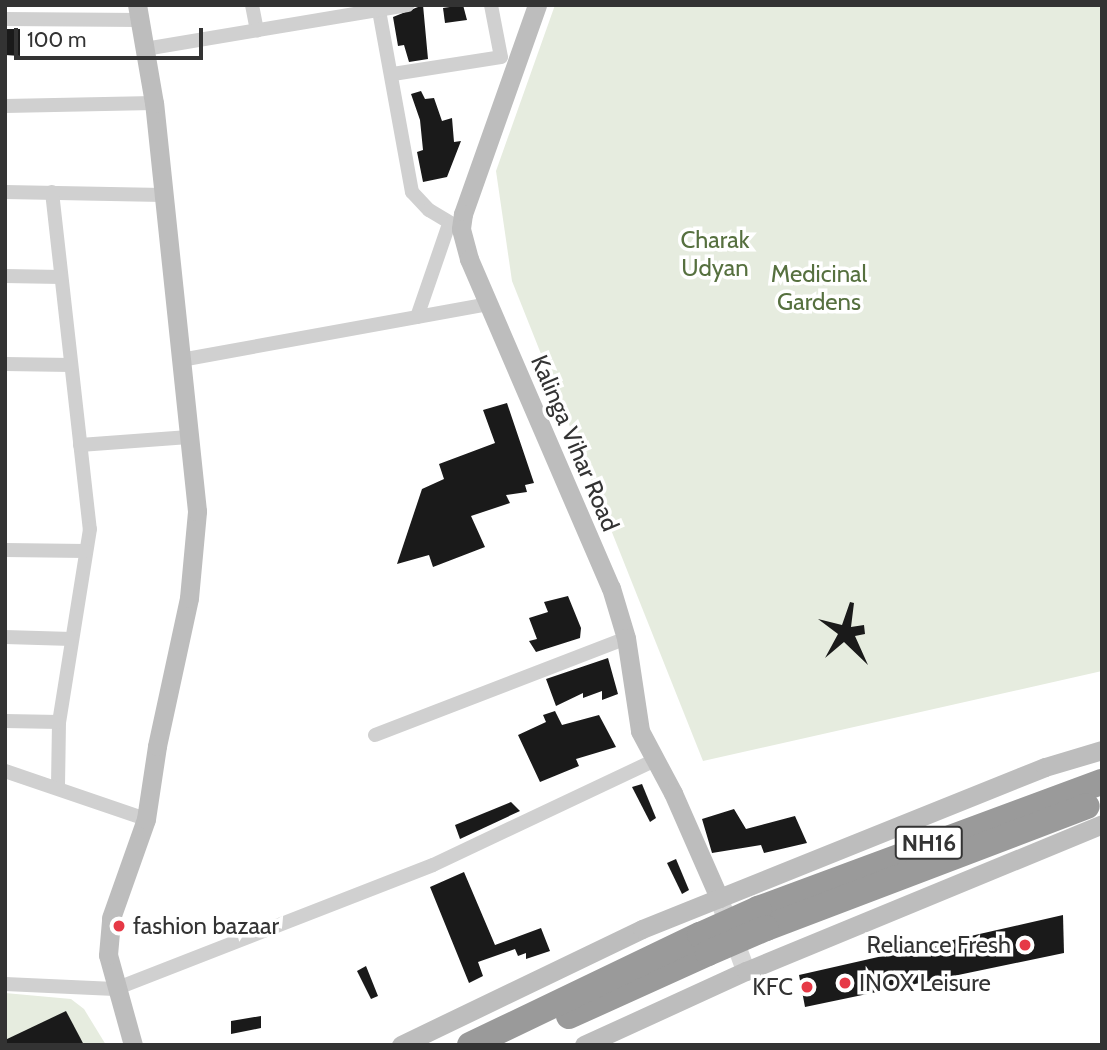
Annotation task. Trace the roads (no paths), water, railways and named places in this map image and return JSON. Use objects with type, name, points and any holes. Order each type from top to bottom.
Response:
[{"type":"highway","name":"NH16","points":[[470,1045],[762,919],[1102,782]]},
{"type":"highway","name":"NH16","points":[[762,919],[1102,801]]},
{"type":"highway","name":"NH16","points":[[510,1045],[704,944]]},
{"type":"street","points":[[252,5],[257,31]]},
{"type":"street","points":[[145,49],[407,5]]},
{"type":"street","points":[[393,74],[501,57],[491,5]]},
{"type":"street","points":[[417,317],[455,226],[463,214],[537,5]]},
{"type":"street","points":[[380,8],[412,192],[455,226]]},
{"type":"street","points":[[5,19],[33,12],[139,13],[154,103],[197,511],[189,598],[157,746],[146,819],[111,918],[108,955],[115,989],[133,1045]]},
{"type":"street","points":[[5,106],[154,103]]},
{"type":"street","points":[[5,192],[163,195]]},
{"type":"street","points":[[52,192],[90,529],[59,722],[58,786]]},
{"type":"street","name":"Kalinga Vihar Road","points":[[455,226],[611,588],[625,638],[640,731],[719,898]]},
{"type":"street","points":[[5,276],[61,277]]},
{"type":"street","points":[[181,360],[488,303]]},
{"type":"street","points":[[5,364],[71,366]]},
{"type":"street","points":[[80,445],[189,437]]},
{"type":"street","points":[[5,550],[86,551]]},
{"type":"street","points":[[5,637],[72,639]]},
{"type":"street","points":[[375,735],[625,638]]},
{"type":"street","points":[[5,720],[59,722]]},
{"type":"street","points":[[401,1045],[642,929],[1045,767],[1102,750]]},
{"type":"street","points":[[5,984],[115,989],[433,865],[655,760]]},
{"type":"street","points":[[5,771],[58,786],[146,819]]},
{"type":"street","points":[[584,1045],[746,971],[1102,824]]},
{"type":"tunnel","points":[[719,898],[746,971]]},
{"type":"place","name":"fashion bazaar","points":[[119,926]]},
{"type":"place","name":"Reliance Fresh","points":[[1025,945]]},
{"type":"place","name":"INOX Leisure","points":[[845,983]]},
{"type":"place","name":"KFC","points":[[807,987]]},
{"type":"park label","name":"Charak Udyan","points":[[715,254]]},
{"type":"park label","name":"Medicinal Gardens","points":[[819,288]]}]
